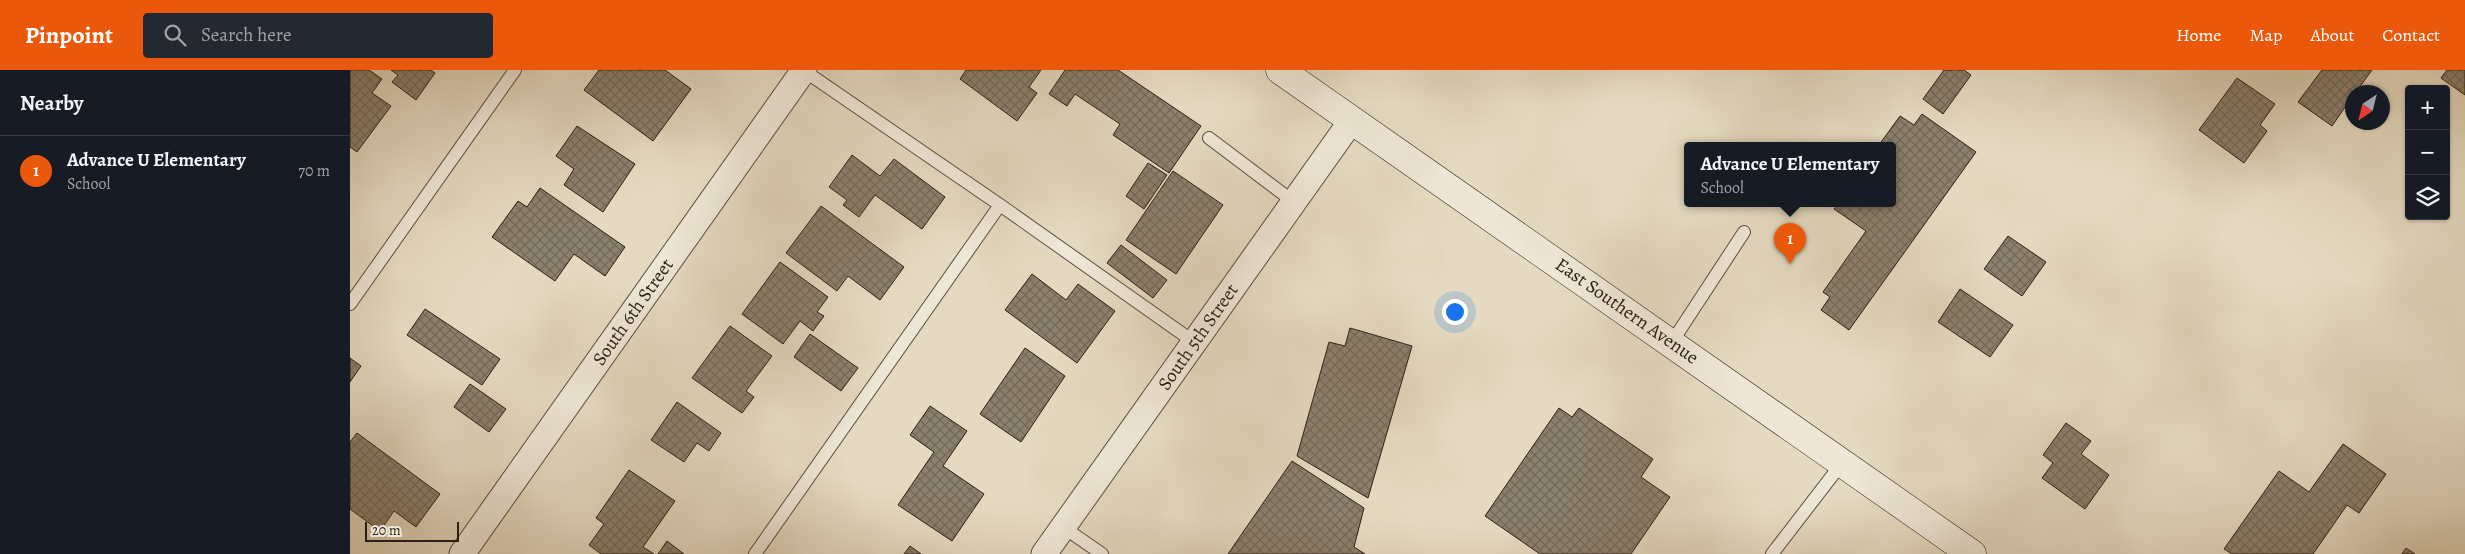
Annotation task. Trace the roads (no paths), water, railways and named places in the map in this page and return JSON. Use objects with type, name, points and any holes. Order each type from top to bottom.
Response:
[{"type":"main road","name":"East Southern Avenue","points":[[1280,70],[1672,342],[1972,554]]},
{"type":"street","name":"South 6th Street","points":[[462,554],[804,70]]},
{"type":"street","name":"South 5th Street","points":[[1044,554],[1352,120]]},
{"type":"lane","points":[[350,304],[515,70]]},
{"type":"lane","points":[[804,70],[1194,342]]},
{"type":"lane","points":[[1209,138],[1294,202]]},
{"type":"lane","points":[[755,554],[1000,205]]},
{"type":"lane","points":[[1672,342],[1744,232]]},
{"type":"lane","points":[[1772,554],[1842,463]]},
{"type":"lane","points":[[1063,527],[1102,554]]},
{"type":"place","name":"Advance U Elementary","points":[[1790,264]]}]
